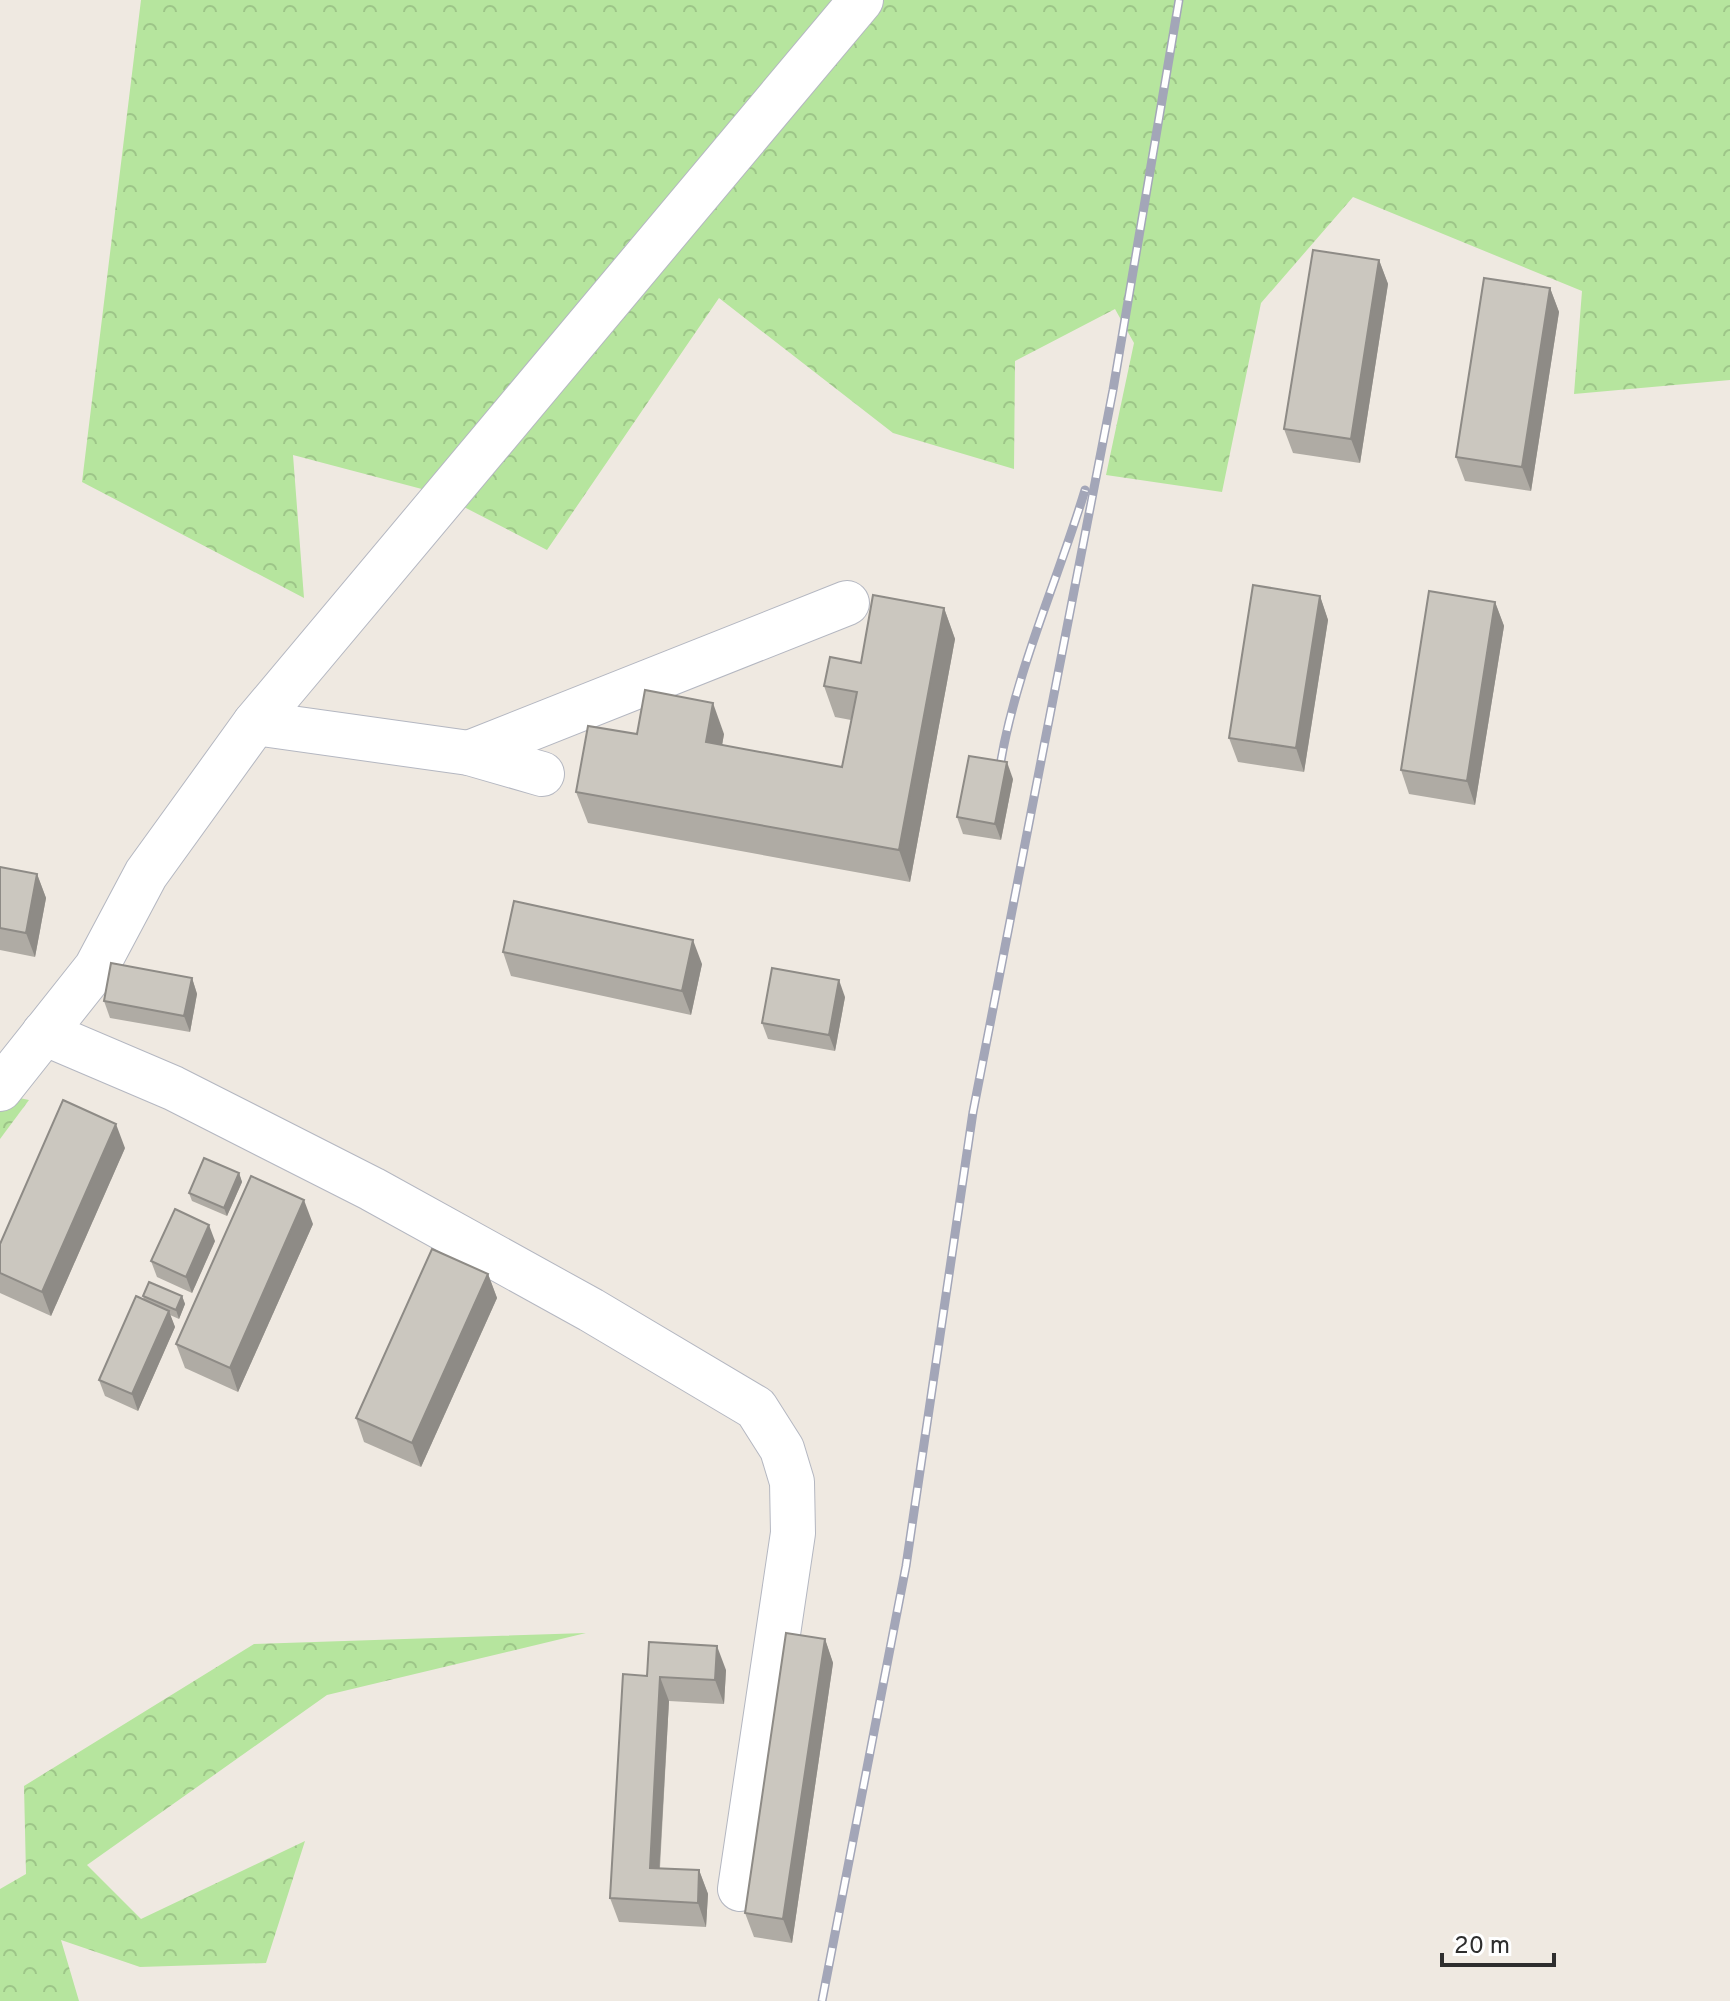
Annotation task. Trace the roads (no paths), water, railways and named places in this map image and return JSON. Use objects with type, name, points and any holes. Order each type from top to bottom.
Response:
[{"type":"street","points":[[0,1089],[96,968],[146,874],[255,723],[861,0]]},
{"type":"street","points":[[469,753],[847,603]]},
{"type":"street","points":[[255,723],[469,753],[542,774]]},
{"type":"street","points":[[44,1033],[173,1088],[372,1189],[591,1310],[756,1408],[782,1449],[792,1482],[793,1533],[740,1889]]},
{"type":"railway","points":[[822,2001],[906,1566],[973,1112],[1113,390],[1179,0]]},
{"type":"railway","points":[[1000,766],[1016,695],[1085,490]]}]
